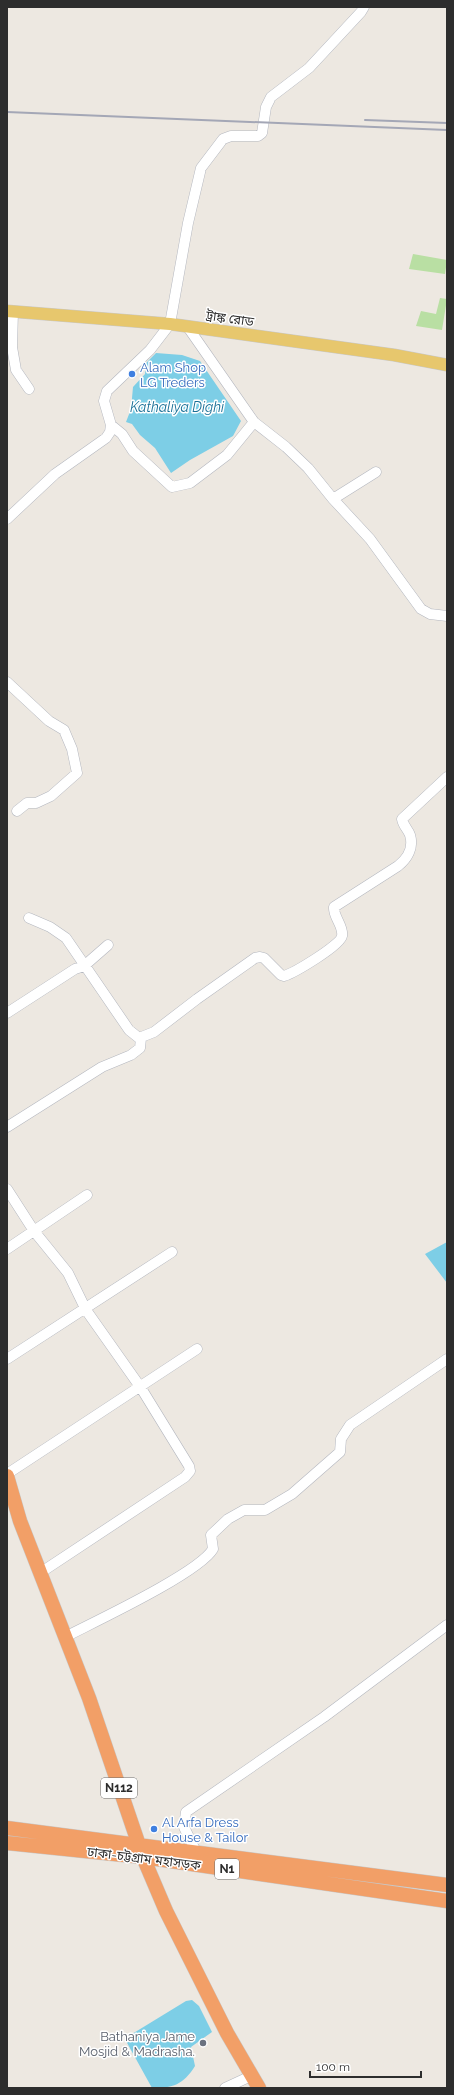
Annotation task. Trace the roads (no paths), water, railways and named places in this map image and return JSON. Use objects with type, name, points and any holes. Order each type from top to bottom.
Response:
[{"type":"highway","name":"N112","points":[[7,1475],[20,1521],[89,1698],[141,1851],[166,1911],[250,2076],[259,2088]]},
{"type":"highway","name":"ঢাকা-চট্টগ্রাম মহাসড়ক","points":[[7,1828],[447,1901]]},
{"type":"highway","name":"ঢাকা-চট্টগ্রাম মহাসড়ক","points":[[7,1843],[141,1851],[196,1852],[447,1885]]},
{"type":"main road","name":"ট্রাঙ্ক রোড","points":[[10,311],[187,326],[394,355],[447,365]]},
{"type":"street","points":[[7,519],[55,474],[106,438],[110,432],[111,425],[105,406],[107,391],[150,350],[170,324],[188,223],[201,168],[223,139],[231,136],[258,136],[262,133],[266,108],[272,97],[308,68],[364,7]]},
{"type":"street","points":[[10,311],[12,347],[16,370],[29,389]]},
{"type":"street","points":[[187,326],[254,422],[286,447],[308,468],[333,499],[370,539],[421,609],[430,614],[447,616]]},
{"type":"street","points":[[111,425],[122,434],[133,451],[172,487],[190,483],[227,456],[254,422]]},
{"type":"street","points":[[333,499],[376,472]]},
{"type":"street","points":[[7,682],[49,721],[64,730],[72,749],[77,773],[51,796],[36,803],[27,803],[18,810]]},
{"type":"street","points":[[29,918],[50,927],[66,938],[84,966],[91,972],[129,1030],[137,1038],[141,1038],[154,1032],[197,999],[255,958],[264,958],[281,975],[284,976],[310,962],[337,943],[342,938],[342,934],[333,912],[334,907],[398,866],[406,859],[411,846],[410,834],[403,826],[402,819],[447,777]]},
{"type":"street","points":[[7,1013],[75,970],[84,966],[108,945]]},
{"type":"street","points":[[7,1127],[102,1067],[131,1055],[140,1048],[141,1038]]},
{"type":"street","points":[[7,1190],[34,1231],[68,1273],[86,1310],[141,1388],[189,1466],[190,1471],[185,1477],[40,1573]]},
{"type":"street","points":[[7,1249],[87,1195]]},
{"type":"street","points":[[7,1359],[86,1310],[172,1252]]},
{"type":"street","points":[[7,1475],[141,1388],[197,1349]]},
{"type":"street","points":[[65,1637],[169,1583],[205,1558],[213,1549],[211,1535],[228,1518],[244,1510],[265,1510],[292,1494],[340,1452],[341,1438],[350,1425],[447,1359]]},
{"type":"street","points":[[196,1852],[184,1827],[186,1812],[324,1717],[447,1624]]},
{"type":"street","points":[[225,2088],[250,2076]]},
{"type":"water","name":"Kathaliya Dighi","points":[[156,353],[182,355],[200,361],[241,421],[233,436],[190,460],[171,473],[155,448],[140,435],[132,424],[126,422],[131,409],[133,387],[145,374],[146,363]]},
{"type":"water","points":[[447,1242],[447,1283],[425,1254]]},
{"type":"water","points":[[192,2000],[199,2006],[212,2032],[191,2047],[195,2066],[182,2081],[172,2086],[152,2088],[126,2041],[132,2034],[186,2001]]},
{"type":"railway","points":[[7,112],[447,130]]},
{"type":"railway","points":[[365,120],[447,123]]},
{"type":"place","name":"Alam Shop LG Treders","points":[[132,374]]},
{"type":"place","name":"Al Arfa Dress House & Tailor","points":[[154,1829]]},
{"type":"place","name":"Bathaniya Jame Mosjid & Madrasha.","points":[[203,2043]]}]
